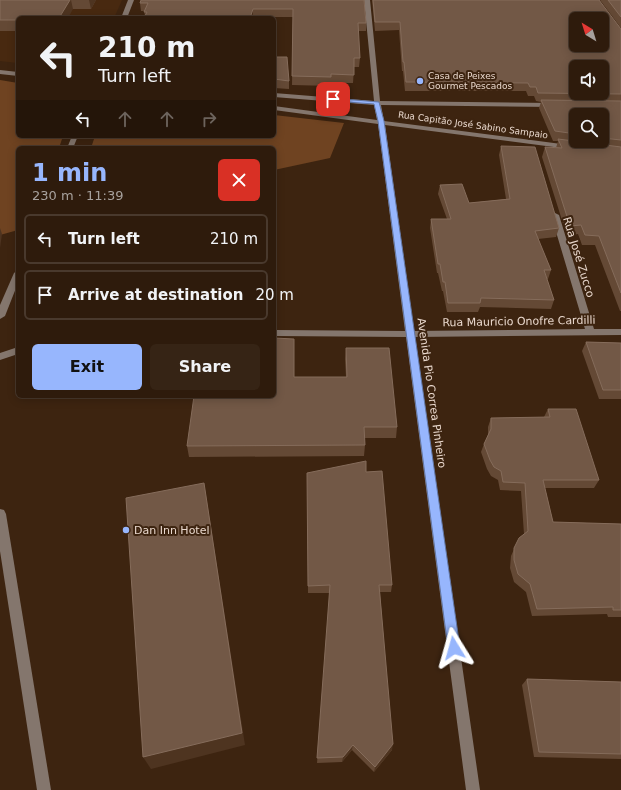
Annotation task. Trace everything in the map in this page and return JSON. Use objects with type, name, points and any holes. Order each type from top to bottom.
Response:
[{"type":"street","points":[[125,16],[131,0]]},
{"type":"street","name":"Avenida Pio Correa Pinheiro","points":[[367,0],[377,103],[381,121],[412,334],[473,790]]},
{"type":"street","points":[[0,72],[16,74]]},
{"type":"street","points":[[276,95],[377,103],[558,105]]},
{"type":"street","name":"Rua Capitão José Sabino Sampaio","points":[[276,108],[381,121],[534,146],[569,148]]},
{"type":"street","name":"Rua José Zucco","points":[[551,203],[590,332]]},
{"type":"street","points":[[0,316],[16,278]]},
{"type":"street","name":"Rua Mauricio Onofre Cardilli","points":[[276,333],[412,334],[621,332]]},
{"type":"street","points":[[0,357],[16,351]]},
{"type":"street","points":[[0,514],[44,790]]},
{"type":"shaded area","points":[[0,0],[122,0],[115,16],[16,16],[16,63],[0,61]]},
{"type":"shaded area","points":[[0,80],[16,83],[16,138],[62,138],[60,146],[16,146],[16,231],[0,235]]},
{"type":"shaded area","points":[[276,115],[344,123],[330,158],[276,170],[276,146],[92,146],[94,138],[276,138]]},
{"type":"building","points":[[0,0],[70,0],[60,16],[16,16],[16,20],[0,20]]},
{"type":"building","points":[[141,0],[364,0],[366,23],[358,23],[360,58],[354,58],[354,75],[331,74],[331,77],[292,76],[293,9],[253,9],[251,16],[145,16],[147,12],[144,12],[148,3],[140,3]]},
{"type":"building","points":[[373,0],[599,0],[608,12],[569,12],[569,52],[609,52],[609,13],[621,29],[621,94],[609,94],[609,60],[569,60],[569,93],[538,93],[536,87],[530,87],[528,83],[406,82],[400,22],[375,22]]},
{"type":"building","points":[[608,0],[621,0],[621,17]]},
{"type":"building","points":[[276,57],[287,57],[289,81],[276,79]]},
{"type":"building","points":[[541,100],[621,101],[621,140],[609,139],[609,108],[569,108],[569,133],[555,131]]},
{"type":"building","points":[[558,139],[569,140],[569,148],[609,148],[609,145],[621,147],[621,293],[599,236],[585,235],[581,225],[570,226],[545,147],[562,148]]},
{"type":"building","points":[[501,146],[535,147],[559,228],[535,231],[551,270],[544,270],[554,300],[481,298],[480,303],[448,303],[445,282],[443,282],[440,264],[438,264],[431,219],[451,219],[440,185],[462,184],[469,203],[510,199]]},
{"type":"building","points":[[276,338],[294,339],[294,377],[347,377],[346,348],[389,348],[397,427],[364,427],[365,445],[187,446],[194,398],[276,398]]},
{"type":"building","points":[[586,342],[621,343],[621,390],[603,390]]},
{"type":"building","points":[[548,409],[576,409],[599,480],[543,480],[553,522],[621,524],[621,610],[613,610],[613,607],[537,609],[530,584],[518,574],[514,560],[514,548],[519,538],[528,531],[525,483],[503,482],[501,471],[494,467],[484,444],[491,429],[491,418],[550,417]]},
{"type":"building","points":[[366,461],[366,472],[382,471],[392,585],[379,585],[393,744],[375,767],[353,745],[343,757],[317,758],[330,585],[308,586],[307,473]]},
{"type":"building","points":[[204,483],[242,733],[143,757],[126,498]]},
{"type":"building","points":[[527,679],[621,682],[621,754],[539,752]]},
{"type":"place","name":"Casa de Peixes Gourmet Pescados","points":[[420,81]]},
{"type":"place","name":"Dan Inn Hotel","points":[[126,530]]},
{"type":"route","points":[[333,99],[377,103],[381,121],[412,334],[454,648]]}]
